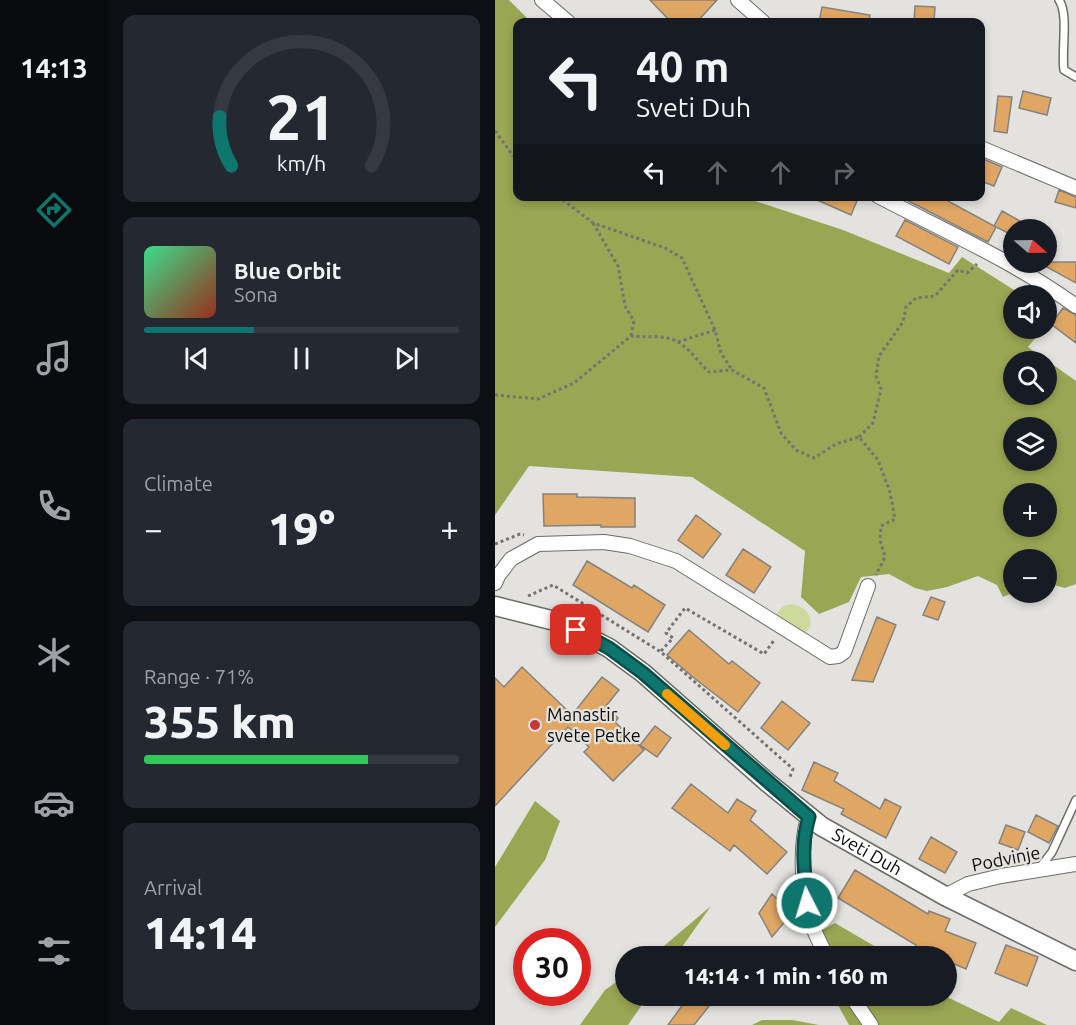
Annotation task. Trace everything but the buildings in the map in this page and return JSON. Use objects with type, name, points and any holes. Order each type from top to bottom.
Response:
[{"type":"main road","name":"Sveti Duh","points":[[495,606],[559,622],[609,648],[643,673],[809,817],[945,896],[1076,961]]},
{"type":"street","points":[[542,0],[563,18]]},
{"type":"street","points":[[738,0],[758,18]]},
{"type":"street","points":[[985,150],[1076,188]]},
{"type":"street","points":[[888,201],[990,254],[1058,293],[1076,306]]},
{"type":"street","points":[[495,583],[511,560],[538,544],[604,542],[630,546],[676,561],[830,657],[844,652],[868,586]]},
{"type":"street","points":[[809,817],[804,832],[803,858],[807,903],[813,929],[822,946]]},
{"type":"street","name":"Podvinje","points":[[945,896],[968,884],[1001,876],[1076,864]]},
{"type":"street","points":[[858,1006],[871,1025]]},
{"type":"lane","points":[[1059,0],[1063,7],[1064,70],[1076,77]]},
{"type":"lane","points":[[1038,871],[1052,852],[1076,800]]},
{"type":"path","points":[[495,132],[513,156]]},
{"type":"path","points":[[564,201],[593,223],[665,248],[683,258],[715,330],[721,354],[732,370],[764,388],[781,433],[796,450],[814,458],[836,444],[859,437],[873,423],[881,389],[876,376],[879,356],[903,322],[906,307],[916,298],[935,297],[958,270],[967,273],[990,254]]},
{"type":"path","points":[[495,395],[538,399],[574,383],[631,336],[634,321],[625,306],[618,266],[593,223]]},
{"type":"path","points":[[678,342],[715,330]]},
{"type":"path","points":[[631,336],[646,338],[655,336],[678,342],[709,372],[732,370]]},
{"type":"path","points":[[859,437],[878,460],[890,492],[895,519],[881,526],[880,540],[885,557],[868,586]]},
{"type":"path","points":[[495,544],[520,534],[527,536],[530,540]]},
{"type":"path","points":[[661,652],[673,638],[666,633],[685,608],[764,654],[782,627]]},
{"type":"green space","points":[[495,0],[509,0],[527,18],[513,18],[513,201],[755,201],[843,230],[949,273],[962,257],[1006,285],[1003,285],[1003,339],[1035,339],[1028,347],[1034,351],[1003,351],[1003,405],[1057,405],[1057,368],[1076,381],[1076,584],[1065,588],[1057,586],[1057,549],[1003,549],[1003,597],[997,585],[978,576],[947,587],[927,591],[915,588],[889,574],[861,577],[849,602],[819,614],[801,597],[805,551],[692,477],[529,466],[495,515]]},
{"type":"green space","points":[[792,604],[801,607],[809,615],[810,627],[805,634],[776,615],[783,606]]},
{"type":"green space","points":[[535,801],[560,821],[545,860],[495,927],[495,867]]},
{"type":"green space","points":[[711,906],[683,946],[664,946]]},
{"type":"green space","points":[[835,923],[874,946],[816,946],[813,935]]},
{"type":"green space","points":[[615,983],[615,1006],[641,1006],[628,1025],[580,1025],[605,990]]},
{"type":"green space","points":[[957,1002],[999,1022],[1011,1008],[1047,1025],[849,1025],[839,1006],[957,1006]]},
{"type":"green space","points":[[762,1020],[792,1020],[819,1025],[752,1025]]},
{"type":"slow traffic","points":[[667,694],[725,745]]},
{"type":"place","name":"Manastir svete Petke","points":[[535,725]]},
{"type":"route","points":[[576,630],[609,648],[643,673],[809,817],[804,832],[803,858],[807,903]]}]
